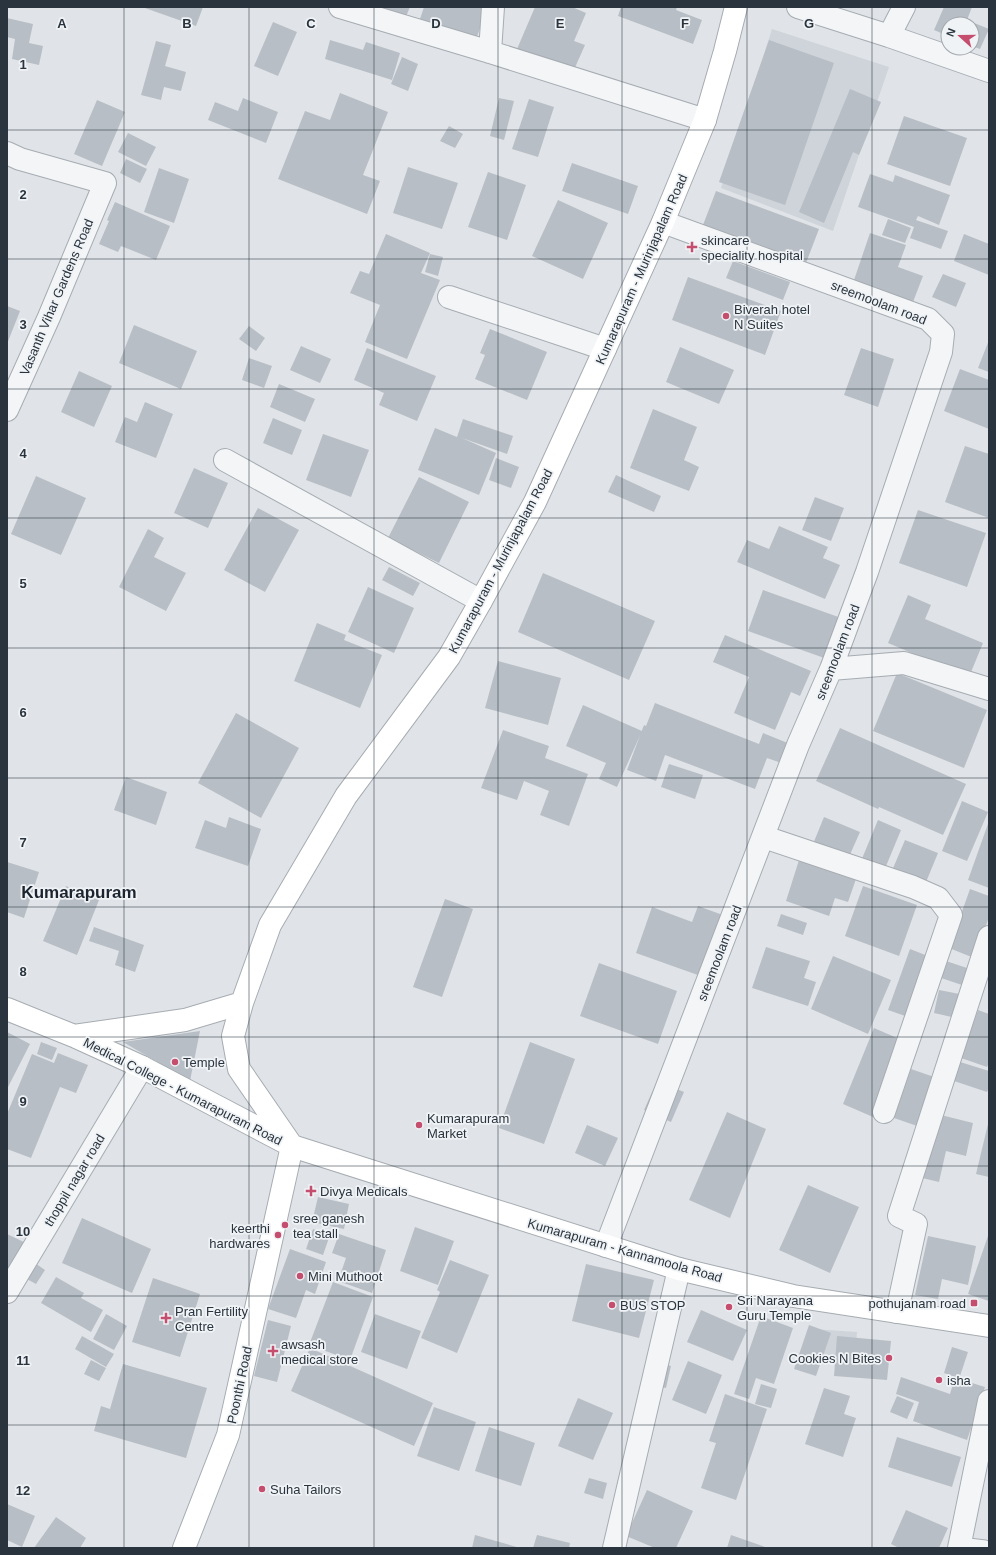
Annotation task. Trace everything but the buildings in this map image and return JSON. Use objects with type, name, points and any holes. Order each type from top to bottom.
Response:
[{"type":"main road","name":"Kumarapuram - Murinjapalam Road","points":[[292,1146],[239,1069],[233,1036],[242,1003],[270,925],[346,796],[449,656],[535,502],[663,222],[705,120],[736,7]]},
{"type":"main road","points":[[74,1036],[185,1020],[242,1003]]},
{"type":"main road","name":"Medical College - Kumarapuram Road","points":[[7,1009],[74,1036],[142,1067],[292,1146]]},
{"type":"main road","name":"Kumarapuram - Kannamoola Road","points":[[292,1146],[679,1268],[793,1296],[989,1326]]},
{"type":"main road","name":"Poonthi Road","points":[[184,1548],[228,1435],[292,1146]]},
{"type":"street","points":[[340,7],[490,52],[705,120]]},
{"type":"street","points":[[490,52],[493,7]]},
{"type":"street","points":[[798,7],[889,36],[989,71]]},
{"type":"street","points":[[889,36],[904,7]]},
{"type":"street","name":"Vasanth Vihar Gardens Road","points":[[7,154],[105,183],[49,317],[7,410]]},
{"type":"street","name":"sreemoolam road","points":[[606,1246],[798,745],[831,669],[877,543],[940,352],[943,334],[928,319],[663,222]]},
{"type":"street","points":[[449,296],[605,348]]},
{"type":"street","points":[[225,460],[481,601]]},
{"type":"street","points":[[831,669],[904,663],[989,690]]},
{"type":"street","points":[[764,837],[913,887],[938,898],[951,915],[884,1112]]},
{"type":"street","points":[[897,1312],[916,1224],[899,1216],[989,937]]},
{"type":"street","name":"thoppil nagar road","points":[[7,1292],[142,1067]]},
{"type":"street","points":[[614,1548],[679,1268]]},
{"type":"street","points":[[959,1546],[989,1401]]},
{"type":"lane","points":[[959,1546],[984,1548]]},
{"type":"shaded area","points":[[772,29],[889,67],[833,231],[721,188]]},
{"type":"shaded area","points":[[813,1329],[857,1332],[854,1365],[808,1360]]},
{"type":"place","name":"skincare speciality hospital","points":[[692,247]]},
{"type":"place","name":"Biverah hotel N Suites","points":[[726,316]]},
{"type":"place","name":"Temple","points":[[175,1062]]},
{"type":"place","name":"Kumarapuram Market","points":[[419,1125]]},
{"type":"place","name":"Divya Medicals","points":[[311,1191]]},
{"type":"place","name":"sree ganesh tea stall","points":[[285,1225]]},
{"type":"place","name":"keerthi hardwares","points":[[278,1235]]},
{"type":"place","name":"Mini Muthoot","points":[[300,1276]]},
{"type":"place","name":"pothujanam road","points":[[974,1303]]},
{"type":"place","name":"BUS STOP","points":[[612,1305]]},
{"type":"place","name":"Sri Narayana Guru Temple","points":[[729,1307]]},
{"type":"place","name":"Pran Fertility Centre","points":[[166,1318]]},
{"type":"place","name":"awsash medical store","points":[[273,1351]]},
{"type":"place","name":"Cookies N Bites","points":[[889,1358]]},
{"type":"place","name":"isha","points":[[939,1380]]},
{"type":"place","name":"Suha Tailors","points":[[262,1489]]},
{"type":"district","name":"Kumarapuram","points":[[79,892]]}]
